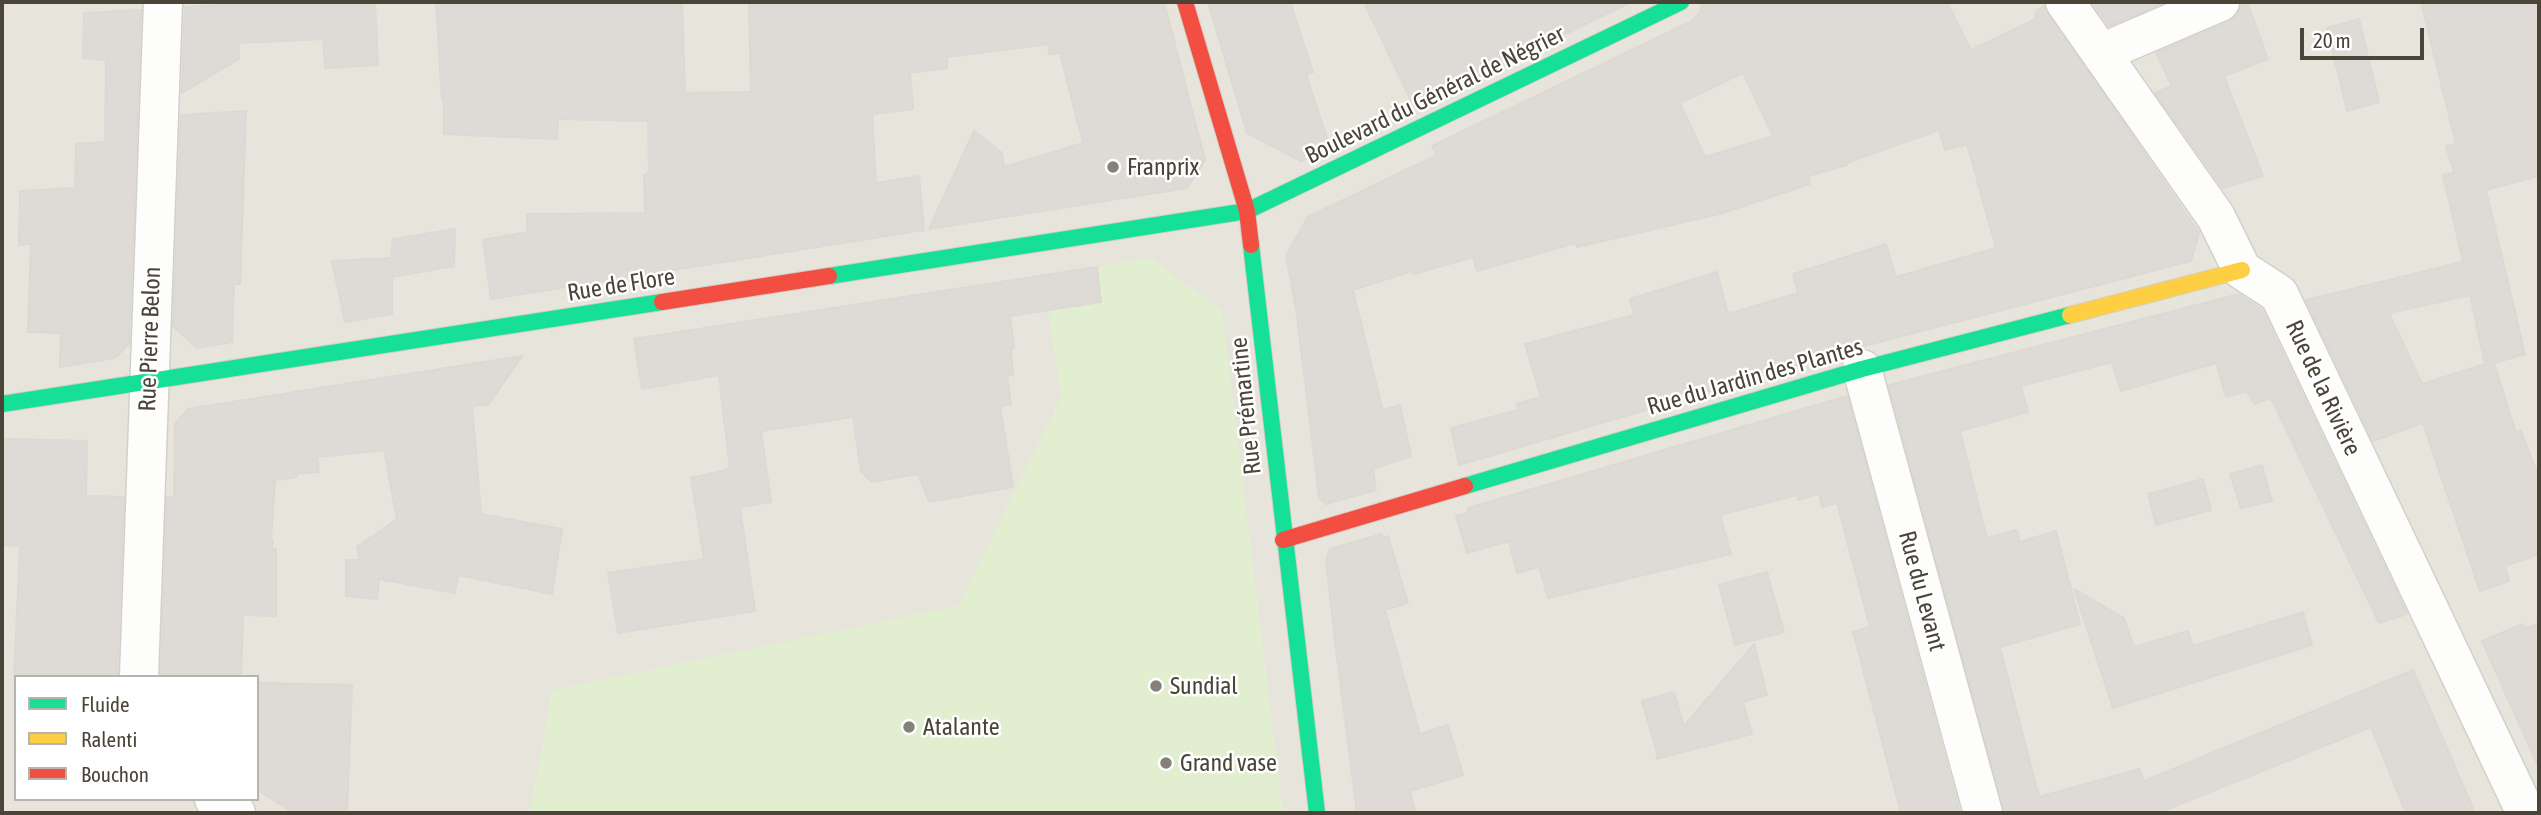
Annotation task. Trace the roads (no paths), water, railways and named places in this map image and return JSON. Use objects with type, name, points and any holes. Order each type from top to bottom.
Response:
[{"type":"street","name":"Rue Pierre Belon","points":[[139,675],[163,2]]},
{"type":"street","name":"Rue Prémartine","points":[[1185,2],[1247,211],[1283,540],[1317,813]]},
{"type":"street","name":"Boulevard du Général de Négrier","points":[[1247,211],[1681,2]]},
{"type":"street","points":[[2065,2],[2216,217],[2242,270]]},
{"type":"street","points":[[2101,53],[2220,2]]},
{"type":"street","name":"Rue de Flore","points":[[2,404],[1247,211]]},
{"type":"street","name":"Rue du Jardin des Plantes","points":[[1283,540],[1862,369],[2242,270]]},
{"type":"street","name":"Rue de la Rivière","points":[[2242,270],[2279,293],[2526,813]]},
{"type":"street","name":"Rue du Levant","points":[[1862,369],[1983,813]]},
{"type":"street","points":[[217,801],[236,813]]},
{"type":"place","name":"Franprix","points":[[1113,167]]},
{"type":"place","name":"Sundial","points":[[1156,686]]},
{"type":"place","name":"Atalante","points":[[909,727]]},
{"type":"place","name":"Grand vase","points":[[1166,763]]}]
